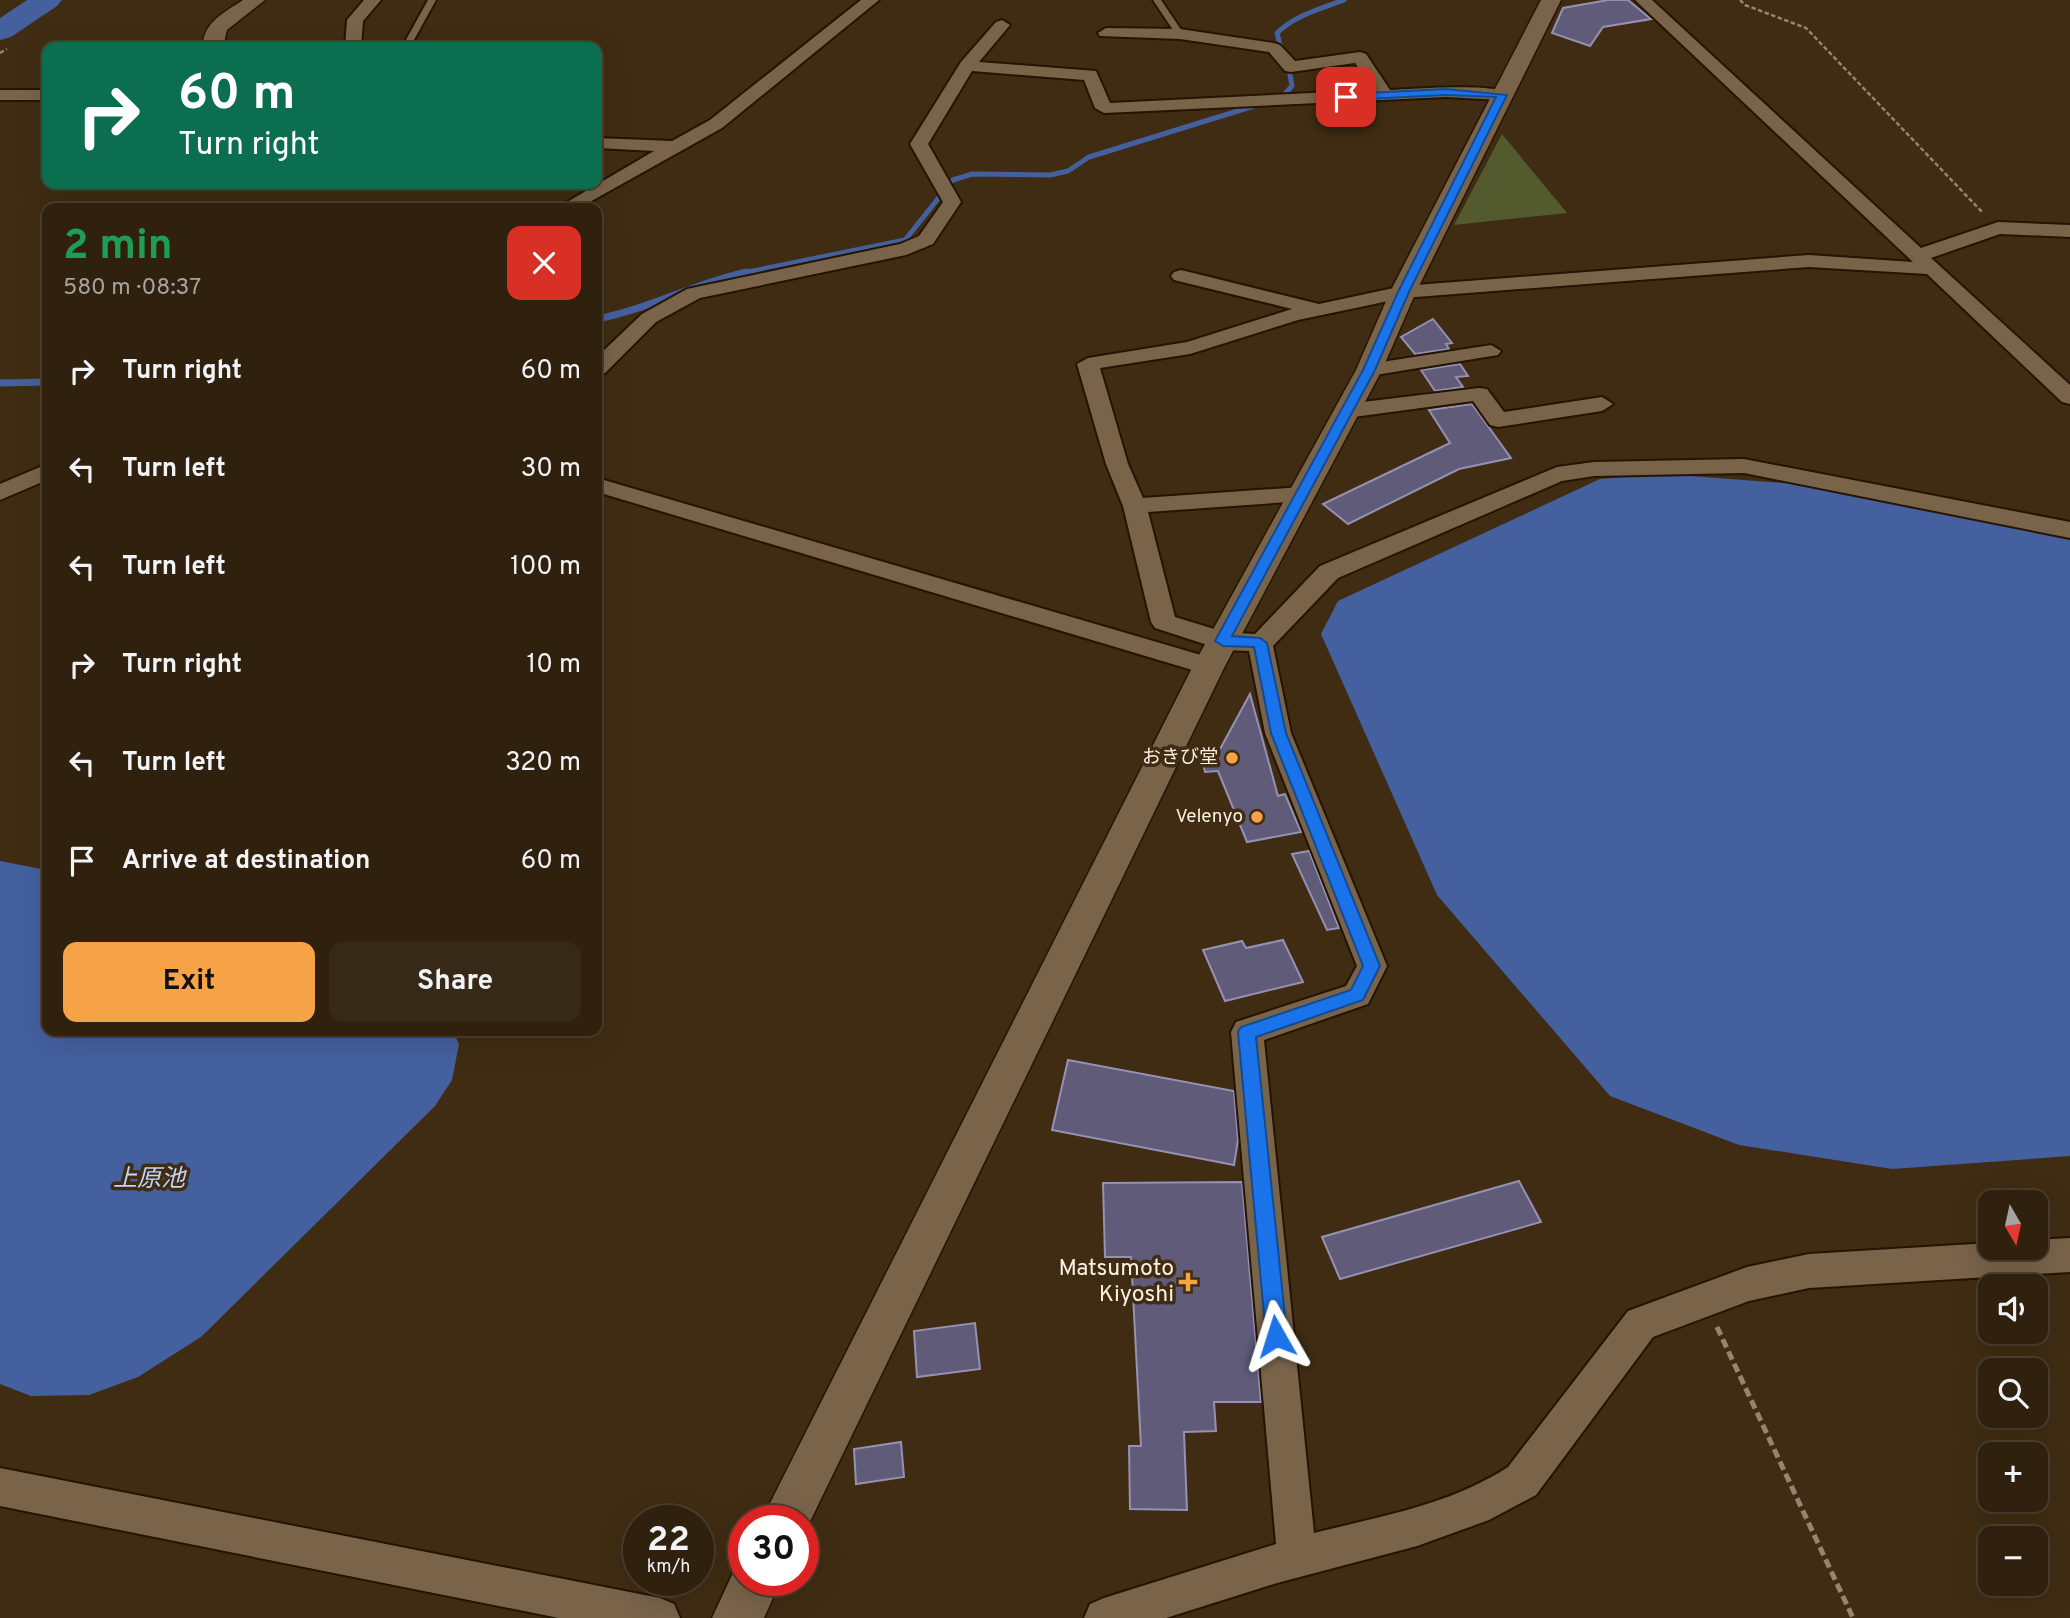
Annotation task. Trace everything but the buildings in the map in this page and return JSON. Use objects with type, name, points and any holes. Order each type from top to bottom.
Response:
[{"type":"street","points":[[213,42],[212,36],[221,24],[255,0]]},
{"type":"street","points":[[353,42],[355,20],[373,0]]},
{"type":"street","points":[[602,188],[716,124],[872,0]]},
{"type":"street","points":[[793,1505],[1216,653],[1369,370],[1403,292],[1551,0]]},
{"type":"street","points":[[1643,0],[2070,397]]},
{"type":"street","points":[[602,363],[649,318],[694,293],[906,250],[926,240],[952,202],[919,144],[967,66],[1002,25]]},
{"type":"street","points":[[1105,33],[1180,34],[1274,48],[1291,66],[1360,57],[1384,95]]},
{"type":"street","points":[[967,66],[1090,75],[1104,108],[1446,92],[1502,95]]},
{"type":"street","points":[[0,95],[42,96]]},
{"type":"street","points":[[602,143],[678,146]]},
{"type":"street","points":[[575,203],[600,189]]},
{"type":"street","points":[[1216,653],[1164,622],[1135,506],[1117,464],[1088,364],[1190,348],[1318,310],[1403,292],[1810,261],[1927,262],[1998,228],[2070,231]]},
{"type":"street","points":[[1181,276],[1318,310]]},
{"type":"street","points":[[1369,370],[1491,351]]},
{"type":"street","points":[[1346,411],[1479,394],[1498,420],[1602,404]]},
{"type":"street","points":[[602,486],[1216,653],[1260,643],[1282,627],[1300,600],[1329,572],[1557,474],[1594,469],[1744,466],[2070,530]]},
{"type":"street","points":[[0,493],[42,473]]},
{"type":"street","points":[[1135,506],[1302,494]]},
{"type":"street","points":[[1260,643],[1279,733],[1371,966],[1357,995],[1247,1032],[1297,1557]]},
{"type":"street","points":[[1104,1618],[1297,1557],[1472,1509],[1505,1494],[1522,1482],[1641,1323],[1706,1302],[1772,1276],[1809,1271],[2070,1255]]},
{"type":"street","points":[[0,1487],[660,1618]]},
{"type":"street","points":[[737,1618],[748,1596]]},
{"type":"lane","points":[[409,42],[432,0]]},
{"type":"lane","points":[[1157,0],[1180,34]]},
{"type":"path","points":[[1740,0],[1745,5],[1805,28],[1998,228]]},
{"type":"path","points":[[0,53],[7,49]]},
{"type":"path","points":[[1706,1302],[1853,1618]]},
{"type":"green space","points":[[1502,134],[1567,213],[1454,225]]},
{"type":"water","points":[[1664,474],[1811,485],[2070,539],[2070,1156],[1892,1169],[1739,1145],[1610,1096],[1437,895],[1321,634],[1338,601],[1600,479]]},
{"type":"water","name":"上原池","points":[[0,861],[42,869],[42,1036],[455,1036],[459,1044],[452,1080],[435,1106],[201,1337],[138,1377],[89,1395],[31,1396],[0,1384]]},
{"type":"waterway","points":[[0,31],[47,0]]},
{"type":"waterway","points":[[1281,49],[1277,33],[1284,27],[1309,13],[1344,0]]},
{"type":"waterway","points":[[1283,96],[1292,86],[1289,69]]},
{"type":"waterway","points":[[744,273],[905,240],[953,180],[972,174],[1050,175],[1068,171],[1089,157],[1254,106]]},
{"type":"waterway","points":[[602,318],[744,273]]},
{"type":"waterway","points":[[738,274],[744,273]]},
{"type":"waterway","points":[[0,383],[42,382]]},
{"type":"place","name":"おきび堂","points":[[1232,758]]},
{"type":"place","name":"Velenyo","points":[[1257,817]]},
{"type":"place","name":"Matsumoto Kiyoshi","points":[[1188,1282]]},
{"type":"route","points":[[1276,1336],[1247,1032],[1357,995],[1371,966],[1279,733],[1262,663],[1260,643],[1223,641],[1369,370],[1403,292],[1502,95],[1446,92],[1346,97]]}]
